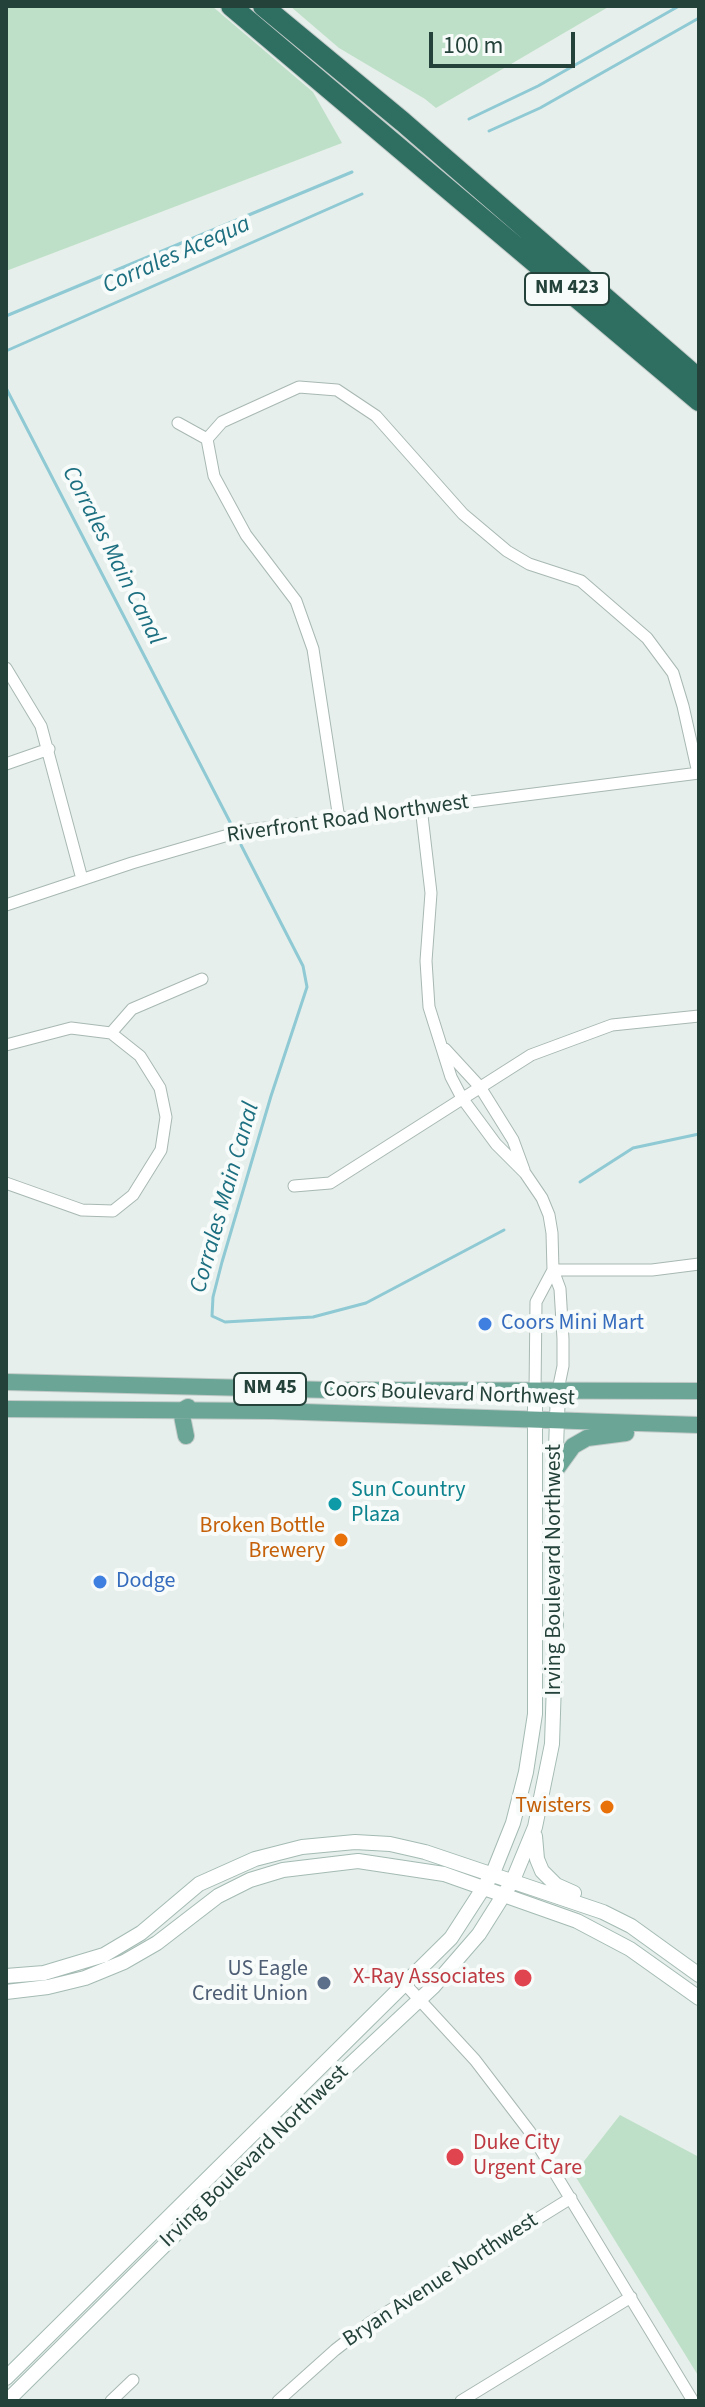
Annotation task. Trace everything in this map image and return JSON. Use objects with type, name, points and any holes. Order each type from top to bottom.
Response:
[{"type":"highway","name":"NM 423","points":[[231,6],[699,401]]},
{"type":"highway","name":"NM 423","points":[[263,6],[403,122],[699,379]]},
{"type":"main road","name":"Coors Boulevard Northwest","points":[[6,1382],[286,1389],[699,1391]]},
{"type":"main road","points":[[6,1400],[46,1399],[65,1384]]},
{"type":"main road","points":[[186,1436],[181,1411],[190,1405],[251,1401],[286,1389]]},
{"type":"main road","name":"Coors Boulevard Northwest","points":[[6,1409],[695,1425]]},
{"type":"main road","points":[[555,1471],[573,1446],[587,1438],[613,1433],[675,1435],[695,1425]]},
{"type":"street","points":[[207,439],[222,422],[299,387],[337,390],[376,416],[463,514],[507,551],[529,564],[581,581],[647,638],[673,673],[699,773]]},
{"type":"street","points":[[178,423],[207,439]]},
{"type":"street","points":[[207,439],[214,476],[246,535],[296,601],[313,649],[339,819]]},
{"type":"street","points":[[6,668],[41,726],[82,879]]},
{"type":"street","points":[[6,764],[49,749]]},
{"type":"street","name":"Riverfront Road Northwest","points":[[6,905],[242,831],[699,773]]},
{"type":"street","points":[[421,807],[431,893],[426,980],[429,1007],[451,1077],[462,1098],[542,1198],[552,1233],[553,1270],[652,1270],[699,1264]]},
{"type":"street","points":[[111,1033],[132,1009],[202,979]]},
{"type":"street","points":[[294,1186],[330,1183],[531,1055],[612,1025],[699,1016]]},
{"type":"street","points":[[6,1045],[71,1028],[111,1033],[140,1056],[160,1088],[166,1117],[161,1150],[133,1195],[113,1211],[82,1210],[6,1183]]},
{"type":"street","points":[[441,1046],[480,1087],[513,1140],[525,1173]]},
{"type":"street","name":"Irving Boulevard Northwest","points":[[7,2401],[292,2119],[419,2000],[467,1950],[513,1880],[535,1827],[548,1774],[554,1727],[556,1421],[563,1339],[560,1289],[553,1270]]},
{"type":"street","name":"Irving Boulevard Northwest","points":[[6,2378],[451,1938],[493,1873],[513,1823],[526,1772],[535,1714],[536,1302],[553,1270]]},
{"type":"street","points":[[535,1827],[537,1859],[551,1881],[628,1916],[638,1923],[648,1937]]},
{"type":"street","points":[[6,1976],[44,1973],[104,1955],[141,1933],[199,1884],[255,1859],[293,1848],[338,1842],[390,1844],[425,1852],[613,1916],[648,1937],[699,1975]]},
{"type":"street","points":[[6,1992],[48,1987],[85,1978],[124,1962],[157,1943],[218,1896],[250,1880],[283,1870],[358,1861],[444,1874],[598,1930],[699,1998]]},
{"type":"street","points":[[405,1984],[497,2086],[538,2144],[689,2400]]},
{"type":"street","name":"Bryan Avenue Northwest","points":[[278,2401],[371,2322],[571,2198]]},
{"type":"street","points":[[461,2401],[631,2297]]},
{"type":"street","points":[[111,2401],[133,2380]]},
{"type":"green space","points":[[6,6],[212,6],[313,92],[342,143],[6,271]]},
{"type":"green space","points":[[290,6],[610,6],[436,108],[339,48]]},
{"type":"green space","points":[[620,2115],[699,2157],[699,2377],[574,2174]]},
{"type":"waterway","points":[[469,119],[538,86],[679,6]]},
{"type":"waterway","name":"Corrales Acequa","points":[[489,131],[540,108],[699,18]]},
{"type":"waterway","points":[[6,316],[352,172]]},
{"type":"waterway","name":"Corrales Acequa","points":[[6,351],[362,194]]},
{"type":"waterway","name":"Corrales Main Canal","points":[[6,388],[231,824]]},
{"type":"waterway","name":"Corrales Main Canal","points":[[241,845],[303,966],[307,987],[222,1262],[213,1297],[212,1316],[225,1322],[313,1317],[366,1303],[504,1230]]},
{"type":"waterway","name":"Corrales Main Canal","points":[[580,1182],[633,1148],[699,1134]]},
{"type":"place","name":"Coors Mini Mart","points":[[485,1324]]},
{"type":"place","name":"Sun Country Plaza","points":[[335,1504]]},
{"type":"place","name":"Broken Bottle Brewery","points":[[341,1540]]},
{"type":"place","name":"Dodge","points":[[100,1582]]},
{"type":"place","name":"Twisters","points":[[607,1807]]},
{"type":"place","name":"X-Ray Associates","points":[[523,1978]]},
{"type":"place","name":"US Eagle Credit Union","points":[[324,1983]]},
{"type":"place","name":"Duke City Urgent Care","points":[[455,2157]]}]
